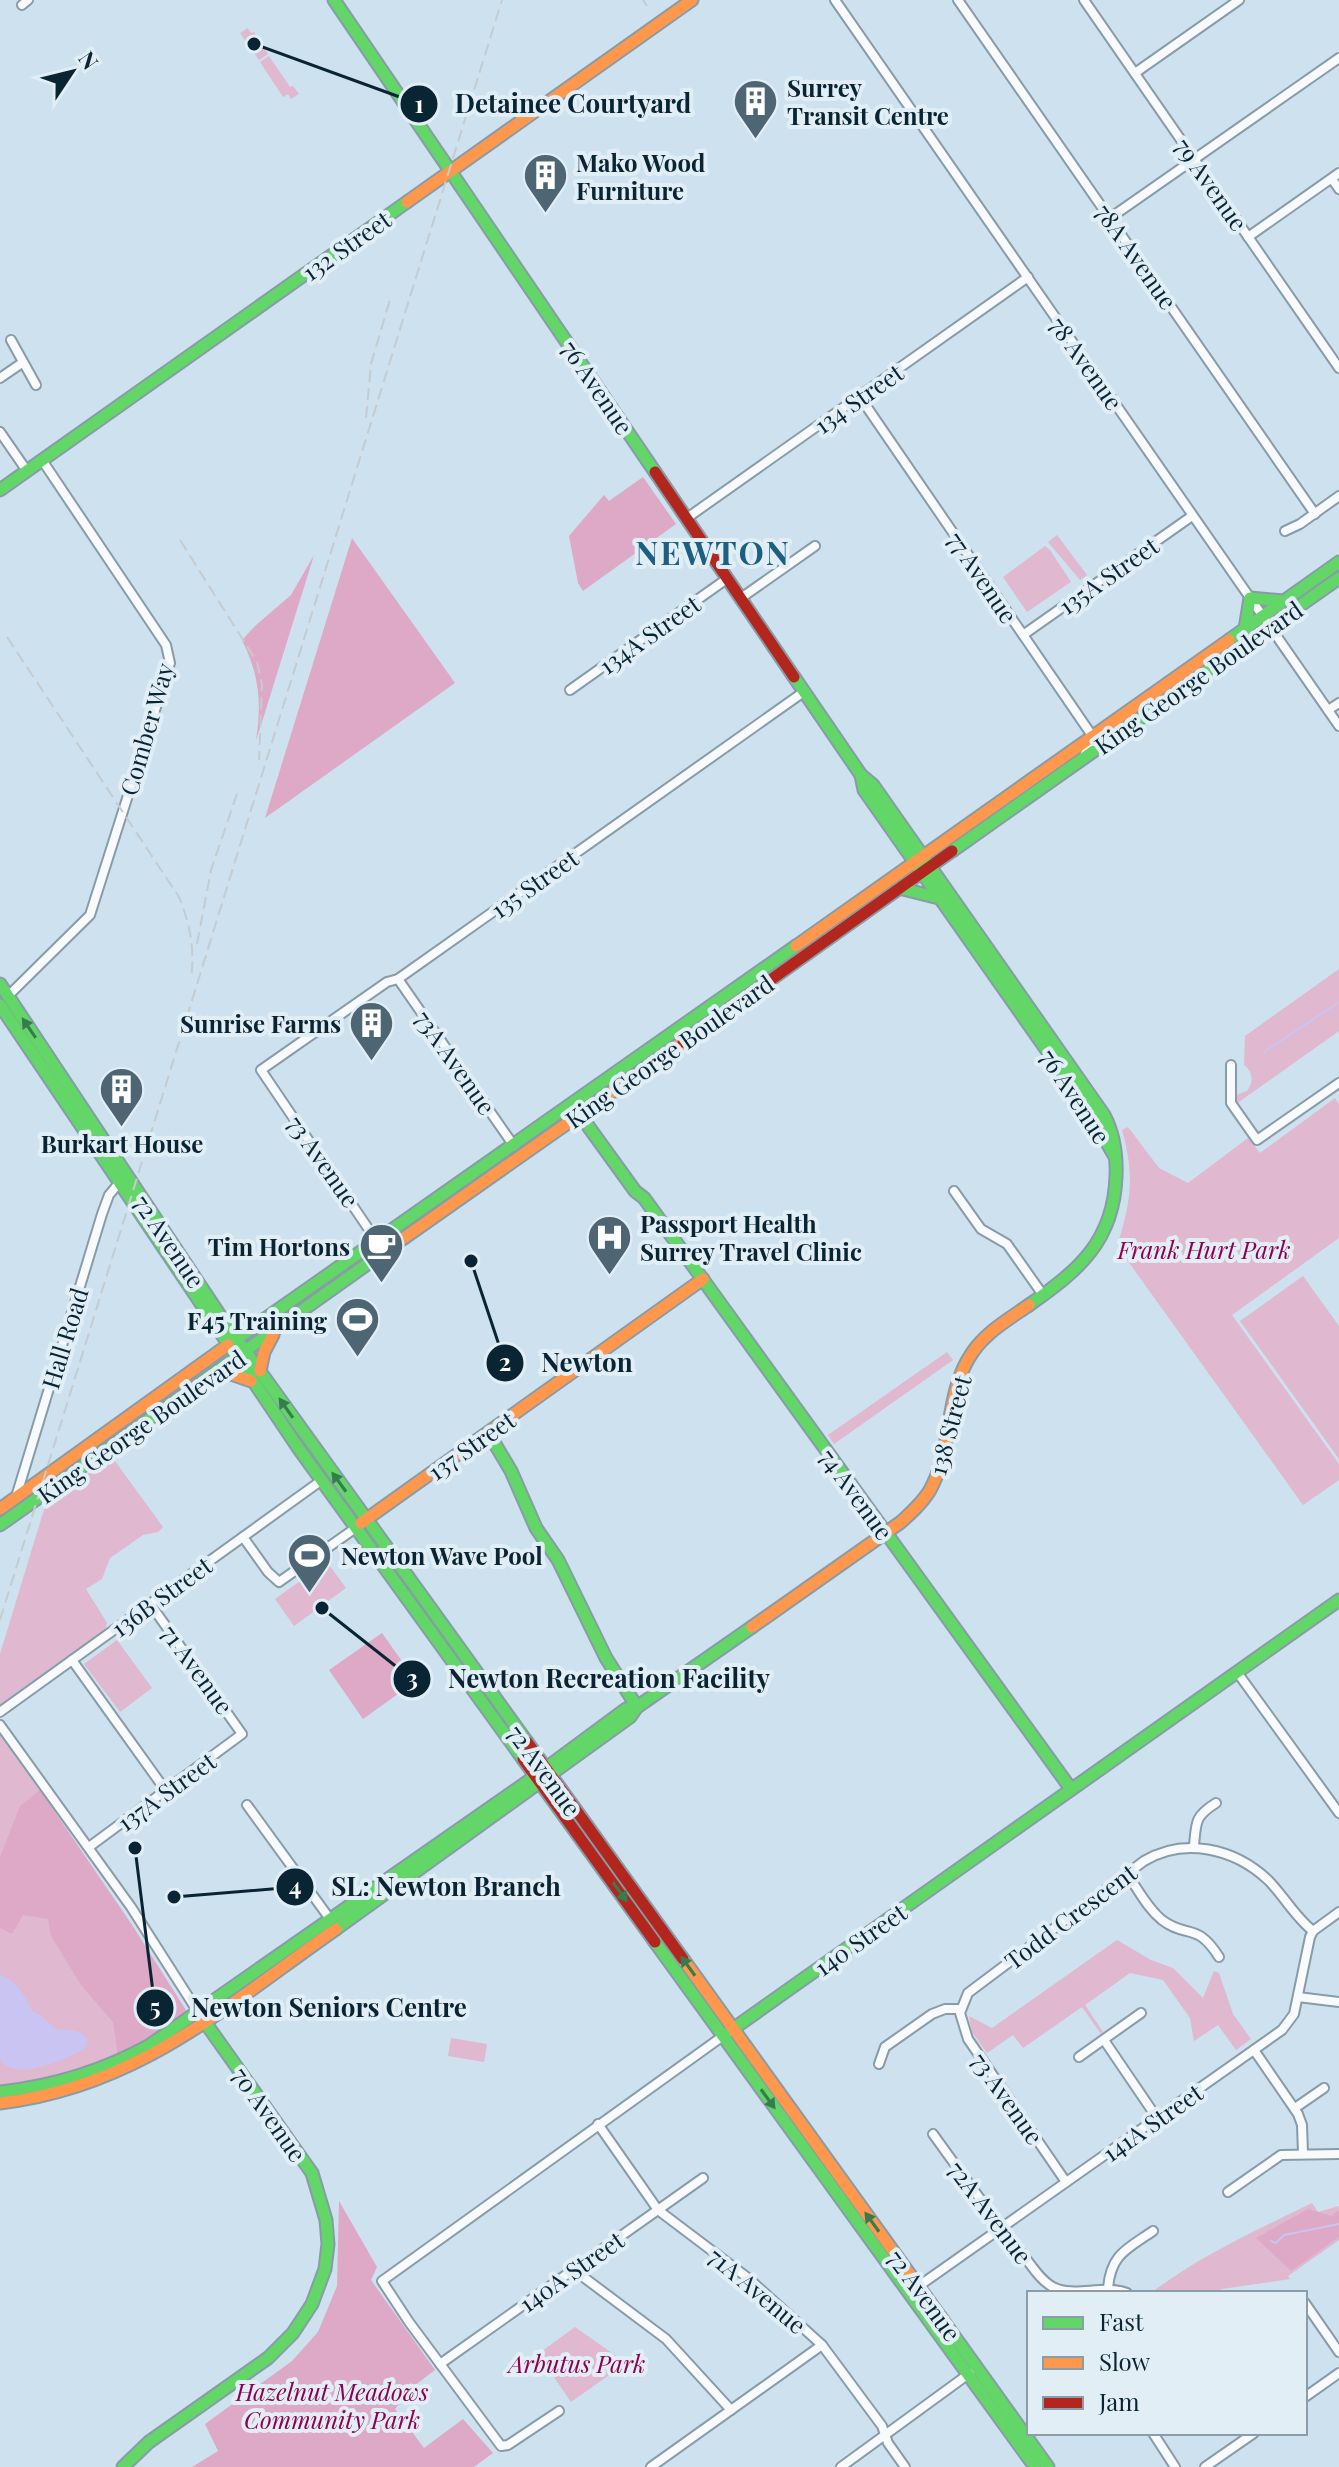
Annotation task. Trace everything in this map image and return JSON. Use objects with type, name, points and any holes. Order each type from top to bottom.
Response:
[{"type":"main road","name":"76 Avenue","points":[[334,0],[861,775],[873,785],[923,865],[1104,1115],[1114,1134],[1114,1155]]},
{"type":"main road","name":"132 Street","points":[[0,490],[692,0]]},
{"type":"main road","name":"King George Boulevard","points":[[4,1521],[275,1332],[514,1146],[579,1107],[899,888],[923,865],[1093,737],[1245,629],[1266,621],[1283,601],[1339,562]]},
{"type":"main road","name":"King George Boulevard","points":[[0,1509],[262,1321],[454,1204],[579,1107],[923,865],[1082,759],[1266,621],[1339,578]]},
{"type":"main road","points":[[1245,629],[1250,598],[1283,601]]},
{"type":"main road","name":"76 Avenue","points":[[923,865],[939,898],[1086,1106],[1114,1155]]},
{"type":"main road","points":[[899,888],[939,898]]},
{"type":"main road","name":"72 Avenue","points":[[0,984],[3,1001],[119,1183],[255,1376],[973,2372],[1048,2467]]},
{"type":"main road","name":"72 Avenue","points":[[3,1001],[223,1320],[232,1342]]},
{"type":"main road","points":[[1050,1056],[1062,1064],[1095,1110],[1104,1115]]},
{"type":"main road","name":"74 Avenue","points":[[579,1107],[640,1187],[644,1198],[1071,1789]]},
{"type":"main road","points":[[454,1204],[465,1187],[512,1153],[514,1146]]},
{"type":"main road","name":"138 Street","points":[[0,2092],[54,2084],[105,2067],[201,2016],[543,1776],[626,1709],[637,1707],[885,1534],[922,1501],[937,1477],[956,1386],[970,1355],[989,1334],[1082,1265],[1106,1230],[1116,1187],[1114,1155]]},
{"type":"main road","name":"137 Street","points":[[361,1523],[703,1279]]},
{"type":"main road","points":[[223,1320],[238,1325],[262,1321]]},
{"type":"main road","points":[[214,1376],[225,1372],[255,1376],[275,1332]]},
{"type":"main road","name":"72 Avenue","points":[[255,1376],[322,1480],[361,1523]]},
{"type":"main road","points":[[489,1434],[511,1471],[536,1528],[558,1560],[606,1658],[637,1707]]},
{"type":"main road","points":[[4,1521],[16,1498]]},
{"type":"main road","name":"140 Street","points":[[728,2033],[1339,1600]]},
{"type":"main road","name":"138 Street","points":[[0,2103],[53,2095],[108,2078],[147,2059],[330,1919],[543,1776]]},
{"type":"main road","name":"70 Avenue","points":[[123,2467],[160,2435],[272,2355],[301,2325],[316,2300],[327,2261],[324,2201],[312,2173],[201,2016]]},
{"type":"main road","name":"72 Avenue","points":[[973,2372],[1035,2467]]},
{"type":"street","name":"78 Avenue","points":[[835,0],[1339,726]]},
{"type":"street","name":"78A Avenue","points":[[958,0],[1315,514]]},
{"type":"street","name":"79 Avenue","points":[[1084,0],[1339,368]]},
{"type":"street","points":[[1135,73],[1239,0]]},
{"type":"street","points":[[1110,218],[1339,58]]},
{"type":"street","points":[[1248,237],[1335,176],[1339,189]]},
{"type":"street","name":"134 Street","points":[[687,518],[1028,277]]},
{"type":"street","points":[[11,340],[36,385]]},
{"type":"street","points":[[0,378],[22,363]]},
{"type":"street","name":"77 Avenue","points":[[860,397],[1093,737]]},
{"type":"street","points":[[0,432],[27,471]]},
{"type":"street","name":"Comber Way","points":[[3,1001],[90,915],[170,663],[166,645],[42,460]]},
{"type":"street","points":[[1285,531],[1339,496]]},
{"type":"street","name":"135A Street","points":[[1023,635],[1192,516]]},
{"type":"street","points":[[741,598],[815,546]]},
{"type":"street","name":"134A Street","points":[[570,690],[728,578]]},
{"type":"street","name":"135 Street","points":[[261,1070],[387,982],[398,979],[805,691]]},
{"type":"street","points":[[1328,710],[1339,703]]},
{"type":"street","points":[[1082,759],[1093,737]]},
{"type":"street","name":"73A Avenue","points":[[398,979],[514,1146]]},
{"type":"street","points":[[1231,1065],[1231,1103],[1257,1140],[1339,1084]]},
{"type":"street","name":"73 Avenue","points":[[261,1070],[381,1248]]},
{"type":"street","name":"Hall Road","points":[[16,1498],[102,1214],[109,1195],[119,1183]]},
{"type":"street","points":[[954,1191],[981,1229],[1007,1244],[1043,1295]]},
{"type":"street","name":"136B Street","points":[[0,1712],[322,1480]]},
{"type":"street","name":"137 Street","points":[[243,1537],[279,1582],[361,1523]]},
{"type":"street","name":"71 Avenue","points":[[151,1605],[242,1734]]},
{"type":"street","points":[[72,1660],[166,1791]]},
{"type":"street","points":[[1237,1672],[1339,1813]]},
{"type":"street","name":"70 Avenue","points":[[0,1725],[89,1847],[201,2016]]},
{"type":"street","name":"137A Street","points":[[89,1847],[242,1734]]},
{"type":"street","points":[[1216,1803],[1201,1813],[1196,1823],[1194,1846],[1224,1854],[1250,1866],[1274,1887],[1313,1931],[1339,1912]]},
{"type":"street","points":[[247,1805],[330,1919]]},
{"type":"street","name":"Todd Crescent","points":[[960,2009],[964,1998],[975,1986],[1127,1874],[1163,1851],[1194,1846]]},
{"type":"street","points":[[1127,1874],[1156,1914],[1170,1925],[1202,1935],[1219,1957]]},
{"type":"street","name":"141A Street","points":[[913,2289],[1288,2024],[1294,2014],[1306,1947],[1313,1931]]},
{"type":"street","points":[[1298,1997],[1339,2002]]},
{"type":"street","points":[[879,2064],[885,2047],[932,2014],[945,2009],[960,2009]]},
{"type":"street","name":"73 Avenue","points":[[960,2009],[962,2026],[972,2046],[1066,2182]]},
{"type":"street","points":[[1079,2057],[1141,2013]]},
{"type":"street","name":"140 Street","points":[[440,2364],[382,2281],[728,2033]]},
{"type":"street","points":[[1104,2040],[1157,2118]]},
{"type":"street","points":[[1254,2050],[1295,2108],[1302,2125],[1303,2153]]},
{"type":"street","points":[[1295,2108],[1324,2088]]},
{"type":"street","name":"71A Avenue","points":[[598,2124],[658,2210],[748,2278],[822,2345],[881,2426],[905,2467]]},
{"type":"street","name":"72A Avenue","points":[[933,2134],[1001,2228],[1052,2290],[1108,2288],[1119,2291]]},
{"type":"street","points":[[1228,2192],[1276,2157],[1303,2153],[1339,2154]]},
{"type":"street","name":"140A Street","points":[[440,2364],[703,2178]]},
{"type":"street","points":[[1108,2288],[1110,2269],[1116,2258],[1153,2231]]},
{"type":"street","points":[[574,2270],[666,2339],[731,2410]]},
{"type":"street","points":[[1307,2306],[1339,2352]]},
{"type":"street","points":[[651,2467],[822,2345]]},
{"type":"street","points":[[440,2364],[498,2444],[504,2447],[559,2411]]},
{"type":"street","points":[[841,2467],[973,2372]]},
{"type":"street","points":[[1307,2396],[1339,2373]]},
{"type":"street","points":[[1154,2435],[1175,2467]]},
{"type":"street","points":[[1205,2467],[1251,2435]]},
{"type":"green space","points":[[248,28],[268,54],[259,60],[240,33]]},
{"type":"green space","points":[[269,56],[290,87],[293,86],[299,94],[291,99],[288,94],[283,97],[260,62]]},
{"type":"green space","points":[[643,477],[676,524],[583,591],[578,583],[569,536],[604,495],[609,501]]},
{"type":"green space","points":[[1057,535],[1087,575],[1080,580],[1048,542]]},
{"type":"green space","points":[[352,538],[455,683],[265,818]]},
{"type":"green space","points":[[1045,546],[1071,582],[1027,612],[1003,577]]},
{"type":"green space","points":[[314,555],[256,740],[258,689],[242,640],[291,595]]},
{"type":"green space","points":[[1339,969],[1339,1031],[1236,1104],[1236,1095],[1247,1091],[1252,1081],[1244,1065],[1245,1036]]},
{"type":"green space","name":"Frank Hurt Park","points":[[1335,1098],[1339,1104],[1339,1238],[1232,1315],[1339,1464],[1339,1480],[1303,1505],[1117,1246],[1130,1189],[1129,1161],[1122,1130],[1128,1127],[1159,1168],[1188,1183],[1248,1138],[1260,1153]]},
{"type":"green space","points":[[1303,1276],[1339,1326],[1339,1459],[1240,1321]]},
{"type":"green space","points":[[947,1352],[953,1360],[834,1444],[828,1435]]},
{"type":"green space","points":[[112,1457],[163,1527],[158,1532],[143,1535],[110,1558],[102,1579],[86,1589],[107,1623],[104,1634],[0,1708],[0,1654],[46,1503]]},
{"type":"green space","name":"Newton Wave Pool","points":[[327,1562],[346,1588],[294,1626],[275,1599]]},
{"type":"green space","points":[[382,1633],[416,1681],[363,1719],[329,1670]]},
{"type":"green space","points":[[117,1640],[152,1688],[120,1712],[84,1664]]},
{"type":"green space","points":[[0,1733],[132,1925],[187,2012],[143,2040],[99,2062],[52,2078],[0,2086]]},
{"type":"green space","points":[[40,1790],[187,2012],[118,2056],[113,2022],[81,1985],[51,1936],[48,1919],[23,1915],[12,1934],[0,1928],[0,1857],[20,1806]]},
{"type":"green space","points":[[1117,1940],[1151,1960],[1173,1968],[1203,1998],[1214,1971],[1219,1973],[1233,2014],[1251,2039],[1236,2050],[1218,2025],[1194,2041],[1190,2018],[1163,1980],[1130,1973],[1085,2005],[1103,2032],[1101,2034],[1082,2007],[1023,2048],[1013,2035],[987,2053],[972,2032],[969,2016],[992,2028]]},
{"type":"green space","points":[[451,2038],[487,2044],[484,2062],[448,2056]]},
{"type":"green space","name":"Hazelnut Meadows Community Park","points":[[339,2201],[377,2267],[371,2280],[435,2370],[414,2386],[395,2409],[424,2448],[463,2419],[493,2453],[474,2467],[192,2467],[218,2451],[205,2424],[292,2361],[318,2332],[337,2286]]},
{"type":"green space","points":[[1312,2203],[1318,2212],[1339,2206],[1339,2240],[1288,2276],[1290,2279],[1218,2291],[1154,2291],[1209,2255]]},
{"type":"green space","points":[[1308,2209],[1331,2216],[1339,2210],[1339,2237],[1291,2271],[1256,2238]]},
{"type":"green space","name":"Arbutus Park","points":[[575,2327],[626,2363],[571,2402],[538,2354]]},
{"type":"shaded area","points":[[0,1975],[16,1985],[32,2011],[56,2029],[78,2031],[85,2036],[87,2044],[83,2050],[28,2069],[7,2066],[0,2060]]},
{"type":"waterway","points":[[1264,1052],[1339,1002]]},
{"type":"waterway","points":[[94,1639],[138,1607]]},
{"type":"waterway","points":[[8,1699],[85,1645]]},
{"type":"waterway","points":[[1271,2241],[1276,2243],[1284,2235],[1339,2224]]},
{"type":"railway","points":[[0,1620],[502,0]]},
{"type":"railway","points":[[643,0],[647,6]]},
{"type":"railway","points":[[366,418],[371,364],[391,296]]},
{"type":"railway","points":[[180,540],[257,662],[262,685],[259,760]]},
{"type":"railway","points":[[7,637],[179,897],[191,937],[191,979]]},
{"type":"railway","points":[[197,944],[211,870],[239,788]]},
{"type":"traffic: fast","points":[[334,0],[655,472]]},
{"type":"traffic: fast","points":[[0,490],[407,202]]},
{"type":"traffic: fast","points":[[1229,640],[1339,562]]},
{"type":"traffic: fast","points":[[952,851],[1339,578]]},
{"type":"traffic: fast","points":[[1245,629],[1250,598],[1283,601]]},
{"type":"traffic: fast","points":[[794,677],[1104,1115],[1110,1129],[1116,1176],[1109,1219],[1101,1236],[1078,1266],[1029,1305]]},
{"type":"traffic: fast","points":[[861,775],[864,790],[1086,1106],[1114,1155]]},
{"type":"traffic: fast","points":[[899,888],[939,898]]},
{"type":"traffic: fast","points":[[228,1345],[796,946]]},
{"type":"traffic: fast","points":[[0,984],[223,1320],[527,1742]]},
{"type":"traffic: fast","points":[[0,1005],[299,1449],[523,1759]]},
{"type":"traffic: fast","points":[[575,1108],[635,1191],[644,1198],[1071,1789]]},
{"type":"traffic: fast","points":[[0,1525],[404,1238]]},
{"type":"traffic: fast","points":[[223,1320],[238,1325],[255,1323]]},
{"type":"traffic: fast","points":[[489,1434],[511,1471],[536,1528],[558,1560],[606,1658],[637,1707]]},
{"type":"traffic: fast","points":[[730,2031],[1339,1600]]},
{"type":"traffic: fast","points":[[336,1929],[630,1717],[637,1707],[752,1627]]},
{"type":"traffic: fast","points":[[0,2092],[78,2076],[150,2045],[530,1780],[626,1709],[637,1707]]},
{"type":"traffic: fast","points":[[655,1942],[1035,2467]]},
{"type":"traffic: fast","points":[[123,2467],[149,2442],[268,2358],[293,2333],[312,2304],[325,2269],[328,2244],[326,2220],[312,2173],[202,2018]]},
{"type":"traffic: fast","points":[[942,2319],[1048,2467]]},
{"type":"traffic: slow","points":[[407,202],[692,0]]},
{"type":"traffic: slow","points":[[796,946],[1229,640]]},
{"type":"traffic: slow","points":[[404,1238],[683,1042]]},
{"type":"traffic: slow","points":[[361,1523],[703,1279]]},
{"type":"traffic: slow","points":[[752,1627],[901,1522],[921,1503],[938,1473],[963,1369],[984,1339],[1029,1305]]},
{"type":"traffic: slow","points":[[260,1371],[264,1352],[273,1335]]},
{"type":"traffic: slow","points":[[0,1509],[228,1345]]},
{"type":"traffic: slow","points":[[217,1375],[225,1372],[251,1381]]},
{"type":"traffic: slow","points":[[0,2103],[50,2094],[95,2080],[138,2061],[218,2013],[336,1929]]},
{"type":"traffic: slow","points":[[683,1959],[942,2319]]},
{"type":"traffic: jam","points":[[655,472],[794,677]]},
{"type":"traffic: jam","points":[[683,1042],[952,851]]},
{"type":"traffic: jam","points":[[527,1742],[683,1959]]},
{"type":"traffic: jam","points":[[523,1759],[655,1942]]},
{"type":"place","name":"Detainee Courtyard","points":[[254,44]]},
{"type":"place","name":"Surrey Transit Centre","points":[[756,140]]},
{"type":"place","name":"Mako Wood Furniture","points":[[545,215]]},
{"type":"place","name":"Sunrise Farms","points":[[372,1062]]},
{"type":"place","name":"Burkart House","points":[[122,1128]]},
{"type":"place","name":"Newton","points":[[471,1261]]},
{"type":"place","name":"Passport Health Surrey Travel Clinic","points":[[609,1276]]},
{"type":"place","name":"Tim Hortons","points":[[381,1285]]},
{"type":"place","name":"F45 Training","points":[[358,1359]]},
{"type":"place","name":"Newton Wave Pool","points":[[310,1594]]},
{"type":"place","name":"Newton Recreation Facility","points":[[322,1608]]},
{"type":"place","name":"Newton Seniors Centre","points":[[135,1848]]},
{"type":"place","name":"SL: Newton Branch","points":[[174,1897]]},
{"type":"district","name":"NEWTON","points":[[713,551]]}]
